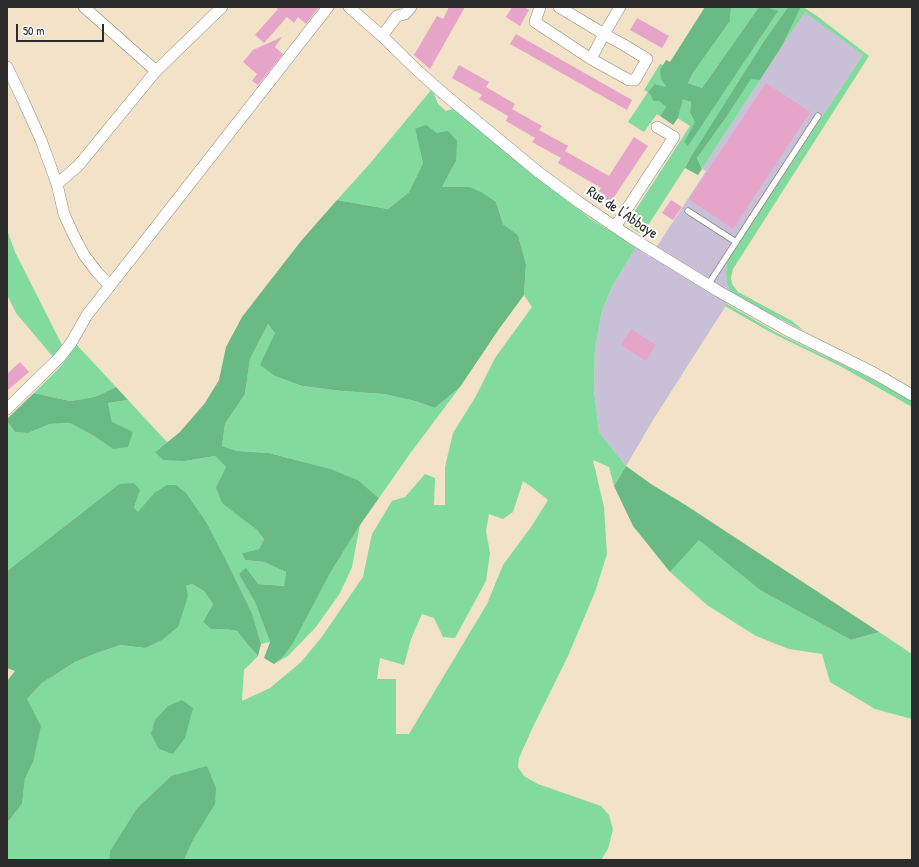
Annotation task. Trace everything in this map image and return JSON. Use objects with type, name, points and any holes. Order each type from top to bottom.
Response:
[{"type":"street","points":[[84,7],[156,71]]},
{"type":"street","points":[[57,184],[78,166],[156,71],[222,7]]},
{"type":"street","points":[[7,409],[60,358],[88,315],[110,286],[328,7]]},
{"type":"street","name":"Rue de l'Abbaye","points":[[349,7],[382,36],[418,72],[537,171],[580,203],[630,237],[708,285],[787,330],[911,393]]},
{"type":"street","points":[[382,36],[398,12],[405,14],[411,7]]},
{"type":"street","points":[[540,7],[536,22],[591,59],[629,80],[635,80],[647,59],[559,7]]},
{"type":"street","points":[[591,59],[620,7]]},
{"type":"street","points":[[7,67],[41,140],[57,184],[64,214],[73,234],[84,255],[110,286]]},
{"type":"street","points":[[615,226],[674,137],[657,127]]},
{"type":"lane","points":[[708,285],[818,116]]},
{"type":"lane","points":[[688,211],[736,242]]},
{"type":"shaded area","points":[[805,11],[863,55],[728,258],[726,272],[727,283],[730,291],[734,293],[653,420],[626,466],[599,432],[594,390],[595,348],[602,311],[612,287],[636,247],[650,257],[706,171],[702,169]]},
{"type":"green space","points":[[705,7],[731,7],[730,21],[693,73],[688,83],[702,88],[759,7],[767,7],[778,11],[688,146],[684,142],[695,122],[690,113],[691,102],[683,99],[678,118],[673,125],[660,116],[666,107],[659,101],[653,101],[648,92],[655,84],[666,86],[661,79],[660,69],[666,60],[670,62]]},
{"type":"green space","points":[[731,7],[759,7],[702,88],[688,83],[693,73],[730,21]]},
{"type":"green space","points":[[767,7],[788,7],[764,41],[645,230],[639,233],[629,225],[629,220],[690,126],[678,118],[683,98],[691,102],[690,113],[695,122],[684,142],[777,11]]},
{"type":"green space","points":[[788,7],[801,7],[782,46],[760,80],[751,79],[697,158],[702,169],[698,175],[685,168],[764,41]]},
{"type":"green space","points":[[801,7],[817,16],[869,56],[733,269],[731,277],[732,284],[738,292],[792,321],[804,331],[730,291],[727,283],[726,272],[728,258],[863,55],[805,12],[782,46]]},
{"type":"green space","points":[[660,64],[663,65],[660,69],[666,86],[659,101],[666,107],[660,116],[657,114],[644,132],[628,122],[648,92],[644,90]]},
{"type":"green space","points":[[751,78],[760,80],[702,169],[697,158],[725,119]]},
{"type":"green space","points":[[432,89],[438,104],[446,111],[452,109],[458,111],[537,178],[591,219],[636,247],[612,287],[602,311],[595,348],[594,390],[599,432],[626,466],[614,486],[609,467],[593,460],[604,507],[607,554],[595,592],[568,656],[519,758],[518,767],[524,776],[538,784],[601,806],[609,815],[613,829],[608,849],[601,860],[184,860],[194,838],[171,776],[137,808],[110,851],[109,860],[7,860],[7,823],[22,804],[25,779],[33,762],[27,699],[42,683],[75,662],[120,645],[145,648],[186,586],[192,584],[204,591],[213,604],[203,622],[211,629],[237,631],[258,656],[244,670],[242,701],[270,688],[301,662],[321,638],[363,577],[372,534],[392,501],[405,497],[425,474],[435,478],[434,505],[445,505],[445,467],[453,433],[476,396],[495,358],[532,307],[524,295],[526,264],[518,235],[503,224],[496,202],[470,187],[442,187],[456,161],[437,133],[415,129],[423,163],[409,192],[388,209],[337,200],[367,167]],"holes":[[[523,481],[548,500],[531,527],[503,565],[487,604],[409,734],[396,734],[396,679],[377,679],[380,658],[404,665],[411,639],[422,614],[434,618],[443,637],[455,638],[486,581],[490,553],[486,531],[489,514],[503,519],[513,512]]]},
{"type":"green space","points":[[426,125],[437,133],[448,131],[457,141],[456,161],[442,187],[470,187],[481,192],[496,202],[503,224],[518,235],[526,264],[524,295],[460,387],[435,408],[415,401],[384,394],[302,386],[275,376],[260,365],[275,333],[268,324],[250,359],[245,394],[225,424],[222,446],[237,451],[269,453],[331,469],[358,480],[379,498],[360,525],[329,575],[293,643],[282,658],[274,664],[264,658],[270,642],[255,602],[239,574],[246,568],[258,584],[284,586],[286,572],[264,562],[245,560],[242,553],[259,549],[264,540],[257,530],[222,503],[216,487],[226,467],[215,456],[185,461],[163,460],[155,452],[180,432],[205,403],[219,380],[226,347],[242,317],[301,241],[337,200],[388,209],[409,192],[423,163],[415,129]]},
{"type":"green space","points":[[7,230],[15,252],[62,345],[53,357],[16,313],[7,295]]},
{"type":"green space","points":[[727,304],[777,333],[899,393],[912,401],[912,407],[840,366],[772,333],[725,306]]},
{"type":"green space","points":[[268,324],[275,332],[275,376],[302,386],[384,394],[415,401],[435,408],[460,387],[379,498],[358,480],[331,469],[269,453],[237,451],[222,446],[225,424],[245,394],[250,359]]},
{"type":"green space","points":[[75,343],[116,387],[97,396],[70,401],[34,393],[60,367],[68,357]]},
{"type":"green space","points":[[116,387],[128,400],[108,403],[112,422],[133,432],[128,447],[113,449],[94,436],[70,423],[50,424],[28,433],[15,432],[7,421],[7,419],[34,393],[70,401],[97,396]]},
{"type":"green space","points":[[128,400],[167,442],[155,452],[185,461],[215,456],[226,467],[216,487],[241,517],[257,530],[264,541],[259,549],[242,553],[245,560],[264,562],[286,572],[284,586],[258,584],[240,574],[255,602],[270,642],[261,644],[252,613],[230,568],[154,493],[138,513],[134,508],[140,490],[119,484],[7,571],[7,421],[15,432],[28,433],[50,424],[70,423],[94,436],[113,449],[112,423],[108,403]]},
{"type":"green space","points":[[626,466],[651,484],[879,632],[851,640],[760,590],[699,540],[670,572],[633,526],[614,486]]},
{"type":"green space","points":[[134,483],[140,490],[134,508],[138,512],[154,493],[167,485],[176,485],[186,493],[206,522],[252,613],[261,644],[258,656],[237,631],[211,629],[203,622],[213,604],[204,591],[192,584],[186,586],[188,596],[178,627],[162,640],[145,648],[120,645],[75,662],[42,683],[27,699],[41,726],[33,762],[25,779],[22,804],[7,823],[7,681],[15,671],[7,668],[7,571],[119,484]]},
{"type":"green space","points":[[360,525],[352,567],[340,593],[316,627],[288,656],[274,664],[282,658],[329,575]]},
{"type":"green space","points":[[699,539],[760,590],[851,640],[879,632],[912,654],[912,719],[875,709],[830,682],[822,654],[789,649],[756,636],[707,605],[670,572]]},
{"type":"green space","points":[[182,700],[193,708],[185,738],[173,754],[159,749],[151,734],[155,720],[168,706]]},
{"type":"green space","points":[[207,766],[216,788],[215,804],[194,838],[184,860],[109,860],[110,851],[137,808],[171,776]]},
{"type":"building","points":[[275,7],[319,7],[306,24],[298,17],[294,23],[287,17],[264,43],[255,35],[278,9]]},
{"type":"building","points":[[449,7],[465,7],[430,69],[414,55],[437,16],[443,19]]},
{"type":"building","points":[[512,7],[523,7],[529,10],[520,26],[506,17]]},
{"type":"building","points":[[637,18],[669,36],[662,48],[630,30]]},
{"type":"building","points":[[516,34],[632,100],[627,110],[510,44]]},
{"type":"building","points":[[282,37],[275,47],[283,54],[258,85],[252,81],[257,74],[243,62],[253,50]]},
{"type":"building","points":[[459,65],[489,82],[486,87],[515,104],[512,109],[542,126],[539,130],[568,146],[561,158],[532,142],[535,138],[506,121],[508,116],[479,99],[482,95],[452,78]]},
{"type":"building","points":[[766,83],[810,112],[733,229],[689,199]]},
{"type":"building","points":[[634,137],[648,146],[610,203],[597,194],[601,188],[558,163],[565,151],[609,176]]},
{"type":"building","points":[[671,200],[682,207],[673,220],[662,213]]},
{"type":"building","points":[[631,329],[656,345],[646,361],[621,345]]},
{"type":"building","points":[[20,362],[29,372],[7,391],[7,374]]}]
